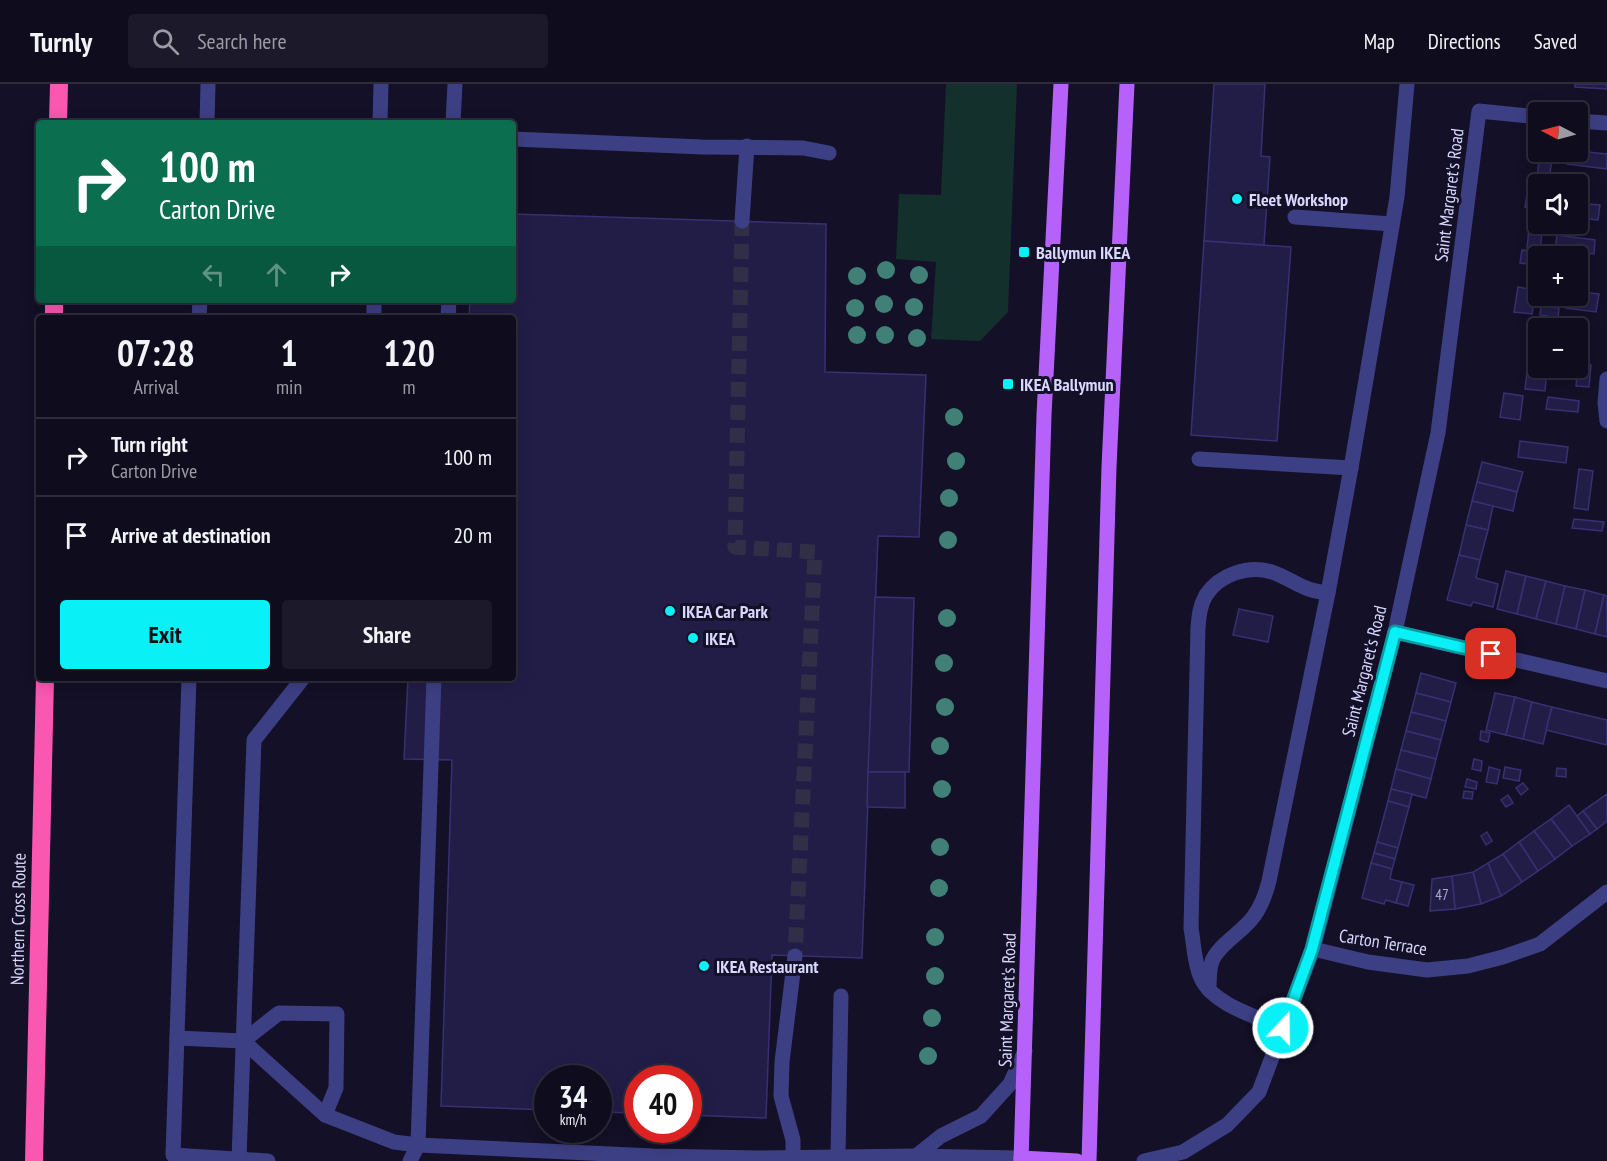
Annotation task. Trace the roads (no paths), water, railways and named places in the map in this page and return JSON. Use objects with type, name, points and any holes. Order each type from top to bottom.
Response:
[{"type":"highway","points":[[58,120],[59,84]]},
{"type":"highway","name":"Northern Cross Route","points":[[34,1161],[45,681]]},
{"type":"main road","name":"Saint Margaret's Road","points":[[1021,1159],[1044,427],[1061,84]]},
{"type":"main road","points":[[1089,1161],[1108,478],[1127,84]]},
{"type":"main road","points":[[1021,1159],[1077,1161]]},
{"type":"street","points":[[207,120],[208,84]]},
{"type":"street","points":[[380,120],[381,84]]},
{"type":"street","points":[[453,120],[454,84]]},
{"type":"street","points":[[1209,990],[1213,960],[1254,916],[1263,900],[1269,881],[1351,468],[1396,197],[1407,84]]},
{"type":"street","name":"Saint Margaret's Road","points":[[1144,1161],[1183,1152],[1227,1125],[1259,1092],[1283,1028],[1312,949],[1395,632],[1438,433],[1479,111],[1528,116]]},
{"type":"street","points":[[1588,122],[1607,123]]},
{"type":"street","points":[[516,139],[702,147],[802,148],[829,153]]},
{"type":"street","points":[[742,221],[747,147]]},
{"type":"street","points":[[1295,217],[1392,224]]},
{"type":"street","points":[[1607,379],[1605,403],[1607,421]]},
{"type":"street","points":[[1199,459],[1351,468]]},
{"type":"street","points":[[1283,1028],[1223,1002],[1209,990],[1201,978],[1191,928],[1198,627],[1200,609],[1206,596],[1218,582],[1234,573],[1253,570],[1270,571],[1308,590],[1328,593]]},
{"type":"street","points":[[1395,632],[1607,681]]},
{"type":"street","points":[[189,681],[173,1155],[268,1161]]},
{"type":"street","points":[[239,1159],[254,740],[301,681]]},
{"type":"street","points":[[410,1161],[417,1145],[434,681]]},
{"type":"street","name":"Carton Terrace","points":[[1312,949],[1368,962],[1427,970],[1468,966],[1540,944],[1607,892]]},
{"type":"street","points":[[793,1156],[793,1140],[781,1096],[782,1062],[795,956]]},
{"type":"street","points":[[838,1156],[841,996]]},
{"type":"street","points":[[243,1041],[279,1012],[337,1014],[336,1088],[326,1114]]},
{"type":"street","points":[[177,1038],[243,1041],[326,1114],[394,1142],[652,1159],[793,1156],[1021,1159]]},
{"type":"street","points":[[916,1156],[941,1136],[981,1116],[1010,1084],[1025,1050]]},
{"type":"tunnel","points":[[742,221],[735,547],[815,552],[795,956]]},
{"type":"place","name":"Fleet Workshop","points":[[1237,199]]},
{"type":"place","name":"Ballymun IKEA","points":[[1024,252]]},
{"type":"place","name":"IKEA Ballymun","points":[[1008,384]]},
{"type":"place","name":"IKEA Car Park","points":[[670,611]]},
{"type":"place","name":"IKEA","points":[[693,638]]},
{"type":"place","name":"IKEA Restaurant","points":[[704,966]]}]
